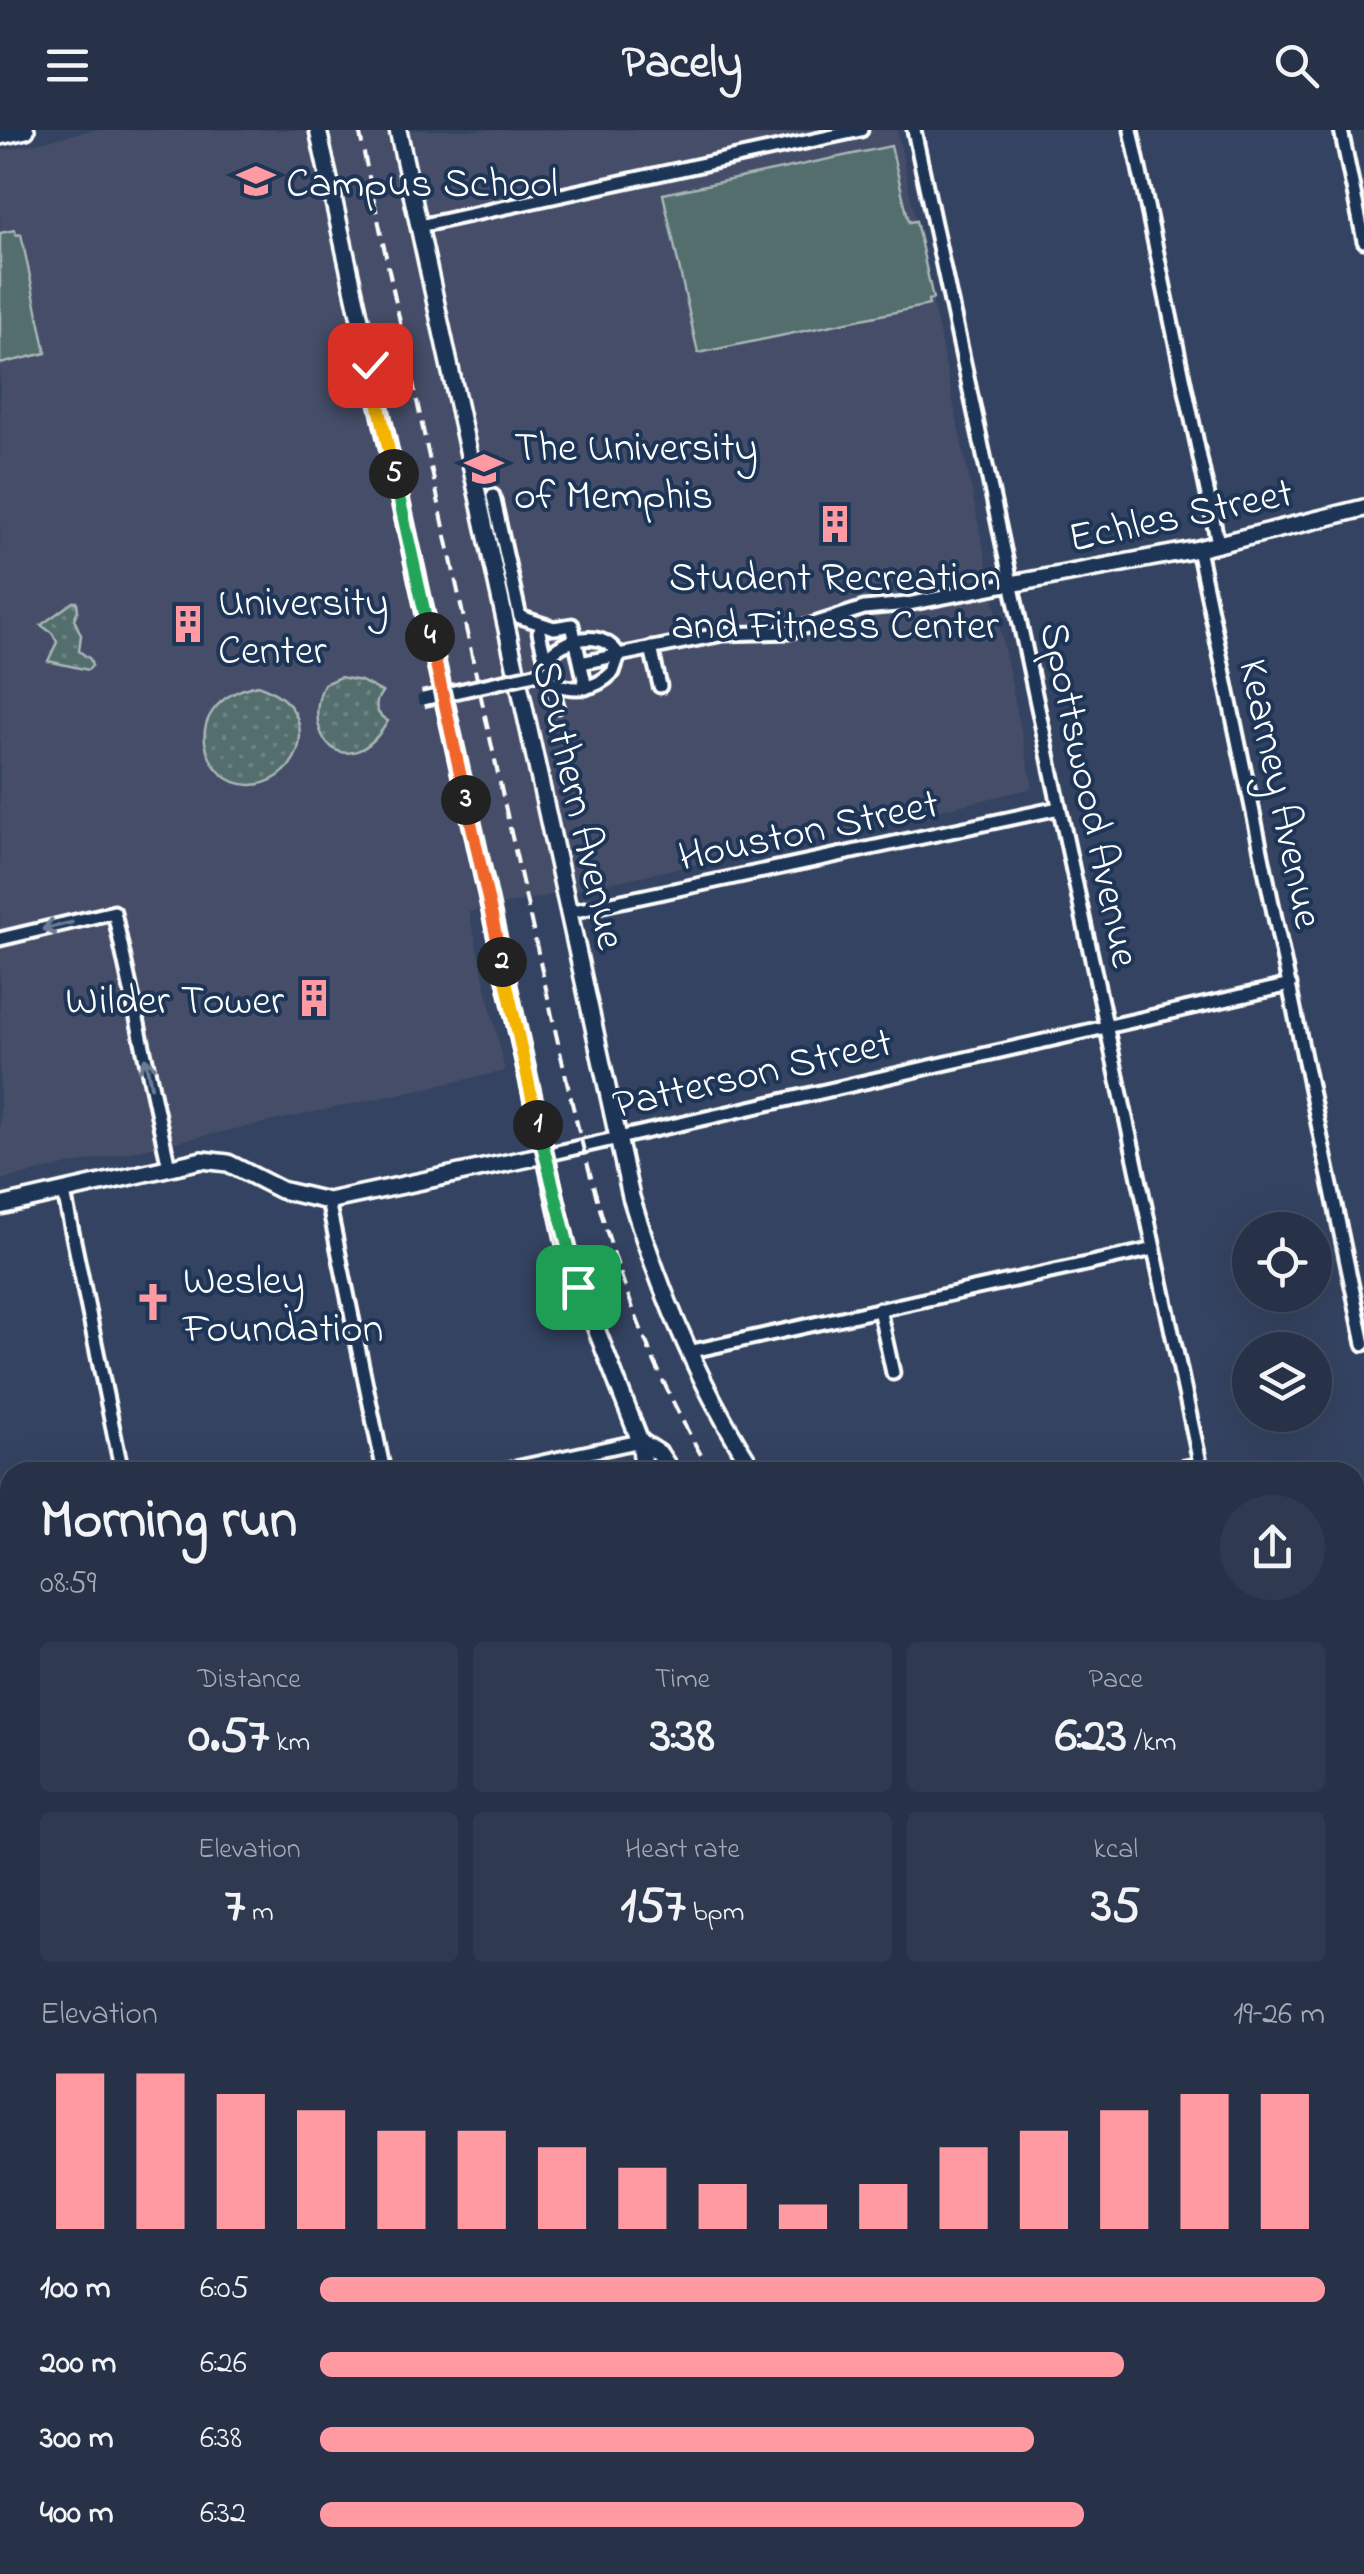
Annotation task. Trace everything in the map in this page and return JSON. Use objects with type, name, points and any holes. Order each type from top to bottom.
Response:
[{"type":"street","points":[[0,136],[26,130]]},
{"type":"street","points":[[318,130],[568,1257],[640,1441],[643,1462]]},
{"type":"street","name":"Southern Avenue","points":[[398,130],[618,1139],[647,1250],[705,1388],[749,1462]]},
{"type":"street","points":[[420,226],[861,130]]},
{"type":"street","name":"Spottswood Avenue","points":[[914,130],[1200,1462]]},
{"type":"street","points":[[1131,130],[1218,543]]},
{"type":"street","points":[[1342,130],[1364,241]]},
{"type":"street","points":[[492,496],[520,617],[554,628],[572,626],[586,688]]},
{"type":"street","name":"Echles Street","points":[[1010,584],[1198,549],[1364,508]]},
{"type":"street","name":"Kearney Avenue","points":[[1198,549],[1364,1344]]},
{"type":"street","points":[[581,663],[723,634],[789,632],[864,608],[908,604],[1010,584]]},
{"type":"street","points":[[540,632],[557,706]]},
{"type":"street","points":[[548,671],[559,646],[576,640],[598,639],[619,655]]},
{"type":"street","points":[[651,648],[660,686]]},
{"type":"street","points":[[548,671],[568,688],[586,688],[613,672],[619,655]]},
{"type":"street","points":[[422,699],[548,671]]},
{"type":"street","name":"Houston Street","points":[[570,912],[1058,808]]},
{"type":"street","points":[[0,939],[114,912],[169,1167]]},
{"type":"street","name":"Patterson Street","points":[[0,1206],[202,1160],[228,1164],[282,1190],[328,1201],[1290,986]]},
{"type":"street","points":[[64,1192],[120,1462]]},
{"type":"street","points":[[328,1201],[382,1462]]},
{"type":"street","points":[[688,1352],[1154,1249]]},
{"type":"street","points":[[879,1309],[893,1373]]},
{"type":"street","points":[[543,1462],[640,1441],[665,1462]]},
{"type":"shaded area","name":"The University of Memphis","points":[[93,130],[897,130],[1033,788],[833,836],[469,912],[505,1071],[0,1180],[0,151]]},
{"type":"green space","points":[[891,146],[909,222],[916,221],[933,299],[928,300],[929,305],[698,353],[663,194]]},
{"type":"green space","points":[[15,230],[16,235],[21,234],[46,353],[0,364],[0,233]]},
{"type":"green space","points":[[77,602],[78,610],[74,619],[81,635],[79,651],[90,659],[92,666],[88,670],[48,661],[57,642],[41,625]]},
{"type":"green space","points":[[340,677],[361,681],[382,692],[377,708],[388,721],[373,741],[358,751],[344,753],[332,748],[318,722],[324,684]]},
{"type":"green space","points":[[258,685],[290,705],[300,735],[289,766],[264,783],[249,785],[234,782],[221,773],[210,758],[205,732],[207,721],[221,702]]},
{"type":"railway","points":[[359,130],[577,1121],[596,1194],[643,1335],[706,1462]]},
{"type":"place","name":"Campus School","points":[[256,181]]},
{"type":"place","name":"The University of Memphis","points":[[484,469]]},
{"type":"place","name":"Student Recreation and Fitness Center","points":[[835,524]]},
{"type":"place","name":"University Center","points":[[188,624]]},
{"type":"place","name":"Wilder Tower","points":[[314,998]]},
{"type":"place","name":"Wesley Foundation","points":[[153,1302]]},
{"type":"route","points":[[370,365],[544,1155],[578,1287]]}]
